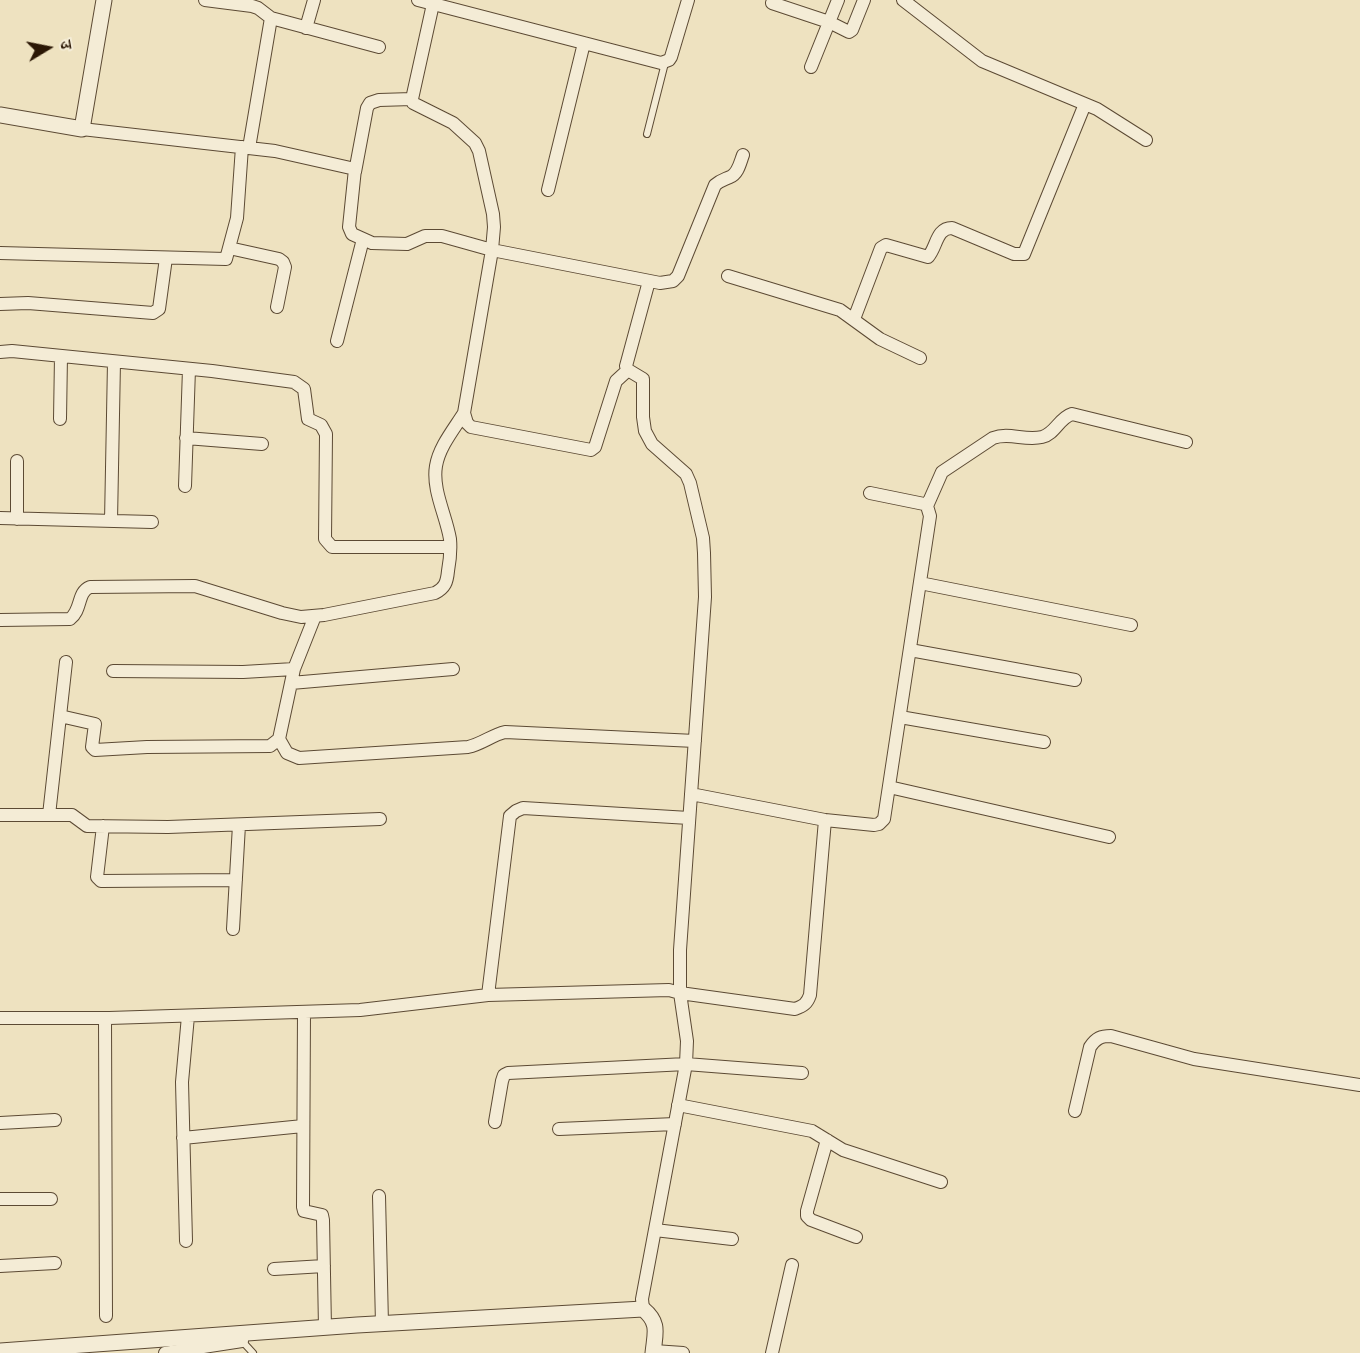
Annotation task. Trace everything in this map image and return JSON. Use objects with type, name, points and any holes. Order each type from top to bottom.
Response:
[{"type":"street","points":[[82,129],[104,0]]},
{"type":"street","points":[[205,0],[258,8],[271,18],[379,47]]},
{"type":"street","points":[[306,28],[314,0]]},
{"type":"street","points":[[418,0],[661,63],[665,63],[671,57],[688,0]]},
{"type":"street","points":[[811,67],[838,0]]},
{"type":"street","points":[[772,3],[829,22],[850,32],[864,0]]},
{"type":"street","points":[[903,0],[982,61],[1097,109],[1146,140]]},
{"type":"street","points":[[0,620],[70,619],[76,614],[82,592],[90,587],[195,586],[282,613],[301,616],[315,616],[442,590],[447,581],[451,554],[435,468],[439,454],[464,413],[494,227],[479,151],[475,143],[453,123],[416,106],[412,99],[434,4]]},
{"type":"street","points":[[0,254],[226,259],[237,218],[246,148],[271,18]]},
{"type":"street","points":[[548,190],[584,44]]},
{"type":"street","points":[[412,99],[379,100],[367,108],[355,172],[349,228],[352,234],[372,243],[408,244],[425,237],[442,236],[492,250],[668,283],[678,276],[716,185],[736,173],[743,155]]},
{"type":"street","points":[[854,318],[881,248],[886,245],[928,257],[940,233],[946,228],[952,228],[1014,254],[1020,255],[1027,252],[1085,104]]},
{"type":"street","points":[[0,115],[82,129],[287,153],[355,169],[355,172]]},
{"type":"street","points":[[337,341],[363,239]]},
{"type":"street","points":[[229,248],[279,259],[283,262],[285,267],[277,307]]},
{"type":"street","points":[[0,304],[36,303],[153,313],[159,309],[166,258]]},
{"type":"street","points":[[728,276],[840,310],[880,339],[920,358]]},
{"type":"street","points":[[627,370],[626,363],[649,281]]},
{"type":"street","points":[[0,352],[12,351],[189,369],[294,382],[304,389],[308,419],[321,426],[326,434],[325,539],[328,544],[332,547],[450,547]]},
{"type":"street","points":[[60,419],[61,356]]},
{"type":"street","points":[[111,521],[114,362]]},
{"type":"street","points":[[185,486],[189,369]]},
{"type":"street","points":[[464,413],[471,427],[591,450],[595,447],[616,381],[627,370]]},
{"type":"street","points":[[627,370],[643,379],[643,417],[645,430],[652,444],[686,474],[690,483],[703,538],[705,597],[681,950],[680,993],[687,1041],[686,1064],[642,1299],[643,1309]]},
{"type":"street","points":[[691,794],[825,820],[879,824],[884,819],[910,651],[930,516],[927,506],[942,472],[993,438],[1001,435],[1045,437],[1065,416],[1072,414],[1186,442]]},
{"type":"street","points":[[186,438],[262,444]]},
{"type":"street","points":[[17,461],[17,519]]},
{"type":"street","points":[[870,493],[927,506]]},
{"type":"street","points":[[0,518],[152,522]]},
{"type":"street","points":[[920,583],[1131,625]]},
{"type":"street","points":[[60,716],[95,724],[92,747],[95,750],[147,747],[270,746],[279,739],[294,669],[315,616]]},
{"type":"street","points":[[910,651],[1075,680]]},
{"type":"street","points":[[49,815],[66,662]]},
{"type":"street","points":[[113,671],[243,672],[294,669]]},
{"type":"street","points":[[291,683],[453,669]]},
{"type":"street","points":[[900,717],[1044,742]]},
{"type":"street","points":[[279,739],[287,753],[299,758],[468,747],[506,732],[695,741]]},
{"type":"street","points":[[889,787],[1109,837]]},
{"type":"street","points":[[488,995],[510,816],[523,808],[690,818]]},
{"type":"street","points":[[0,815],[72,815],[87,826],[168,827],[380,819]]},
{"type":"street","points":[[0,1018],[105,1018],[360,1010],[488,995],[669,990],[795,1009],[808,1001],[825,820]]},
{"type":"street","points":[[233,929],[239,825]]},
{"type":"street","points":[[103,826],[97,877],[101,881],[236,880]]},
{"type":"street","points":[[304,1012],[303,1207],[308,1214],[322,1215],[325,1328]]},
{"type":"street","points":[[186,1241],[182,1082],[188,1016]]},
{"type":"street","points":[[105,1018],[106,1316]]},
{"type":"street","points":[[1075,1111],[1090,1047],[1094,1040],[1102,1036],[1111,1036],[1194,1059],[1360,1085]]},
{"type":"street","points":[[495,1122],[502,1081],[508,1073],[686,1064],[802,1073]]},
{"type":"street","points":[[678,1105],[812,1131],[843,1150],[940,1182]]},
{"type":"street","points":[[0,1123],[55,1120]]},
{"type":"street","points":[[559,1129],[675,1124]]},
{"type":"street","points":[[183,1138],[303,1126]]},
{"type":"street","points":[[826,1140],[807,1216],[811,1220],[856,1237]]},
{"type":"street","points":[[379,1196],[382,1324]]},
{"type":"street","points":[[0,1199],[51,1199]]},
{"type":"street","points":[[655,1230],[732,1239]]},
{"type":"street","points":[[0,1266],[55,1263]]},
{"type":"street","points":[[772,1353],[792,1265]]},
{"type":"street","points":[[274,1269],[324,1266]]},
{"type":"street","points":[[0,1351],[239,1337],[382,1324],[643,1309],[654,1318],[656,1326],[653,1352],[683,1353]]},
{"type":"street","points":[[165,1353],[239,1337]]},
{"type":"lane","points":[[647,134],[665,63]]},
{"type":"lane","points":[[239,1337],[253,1353]]}]
